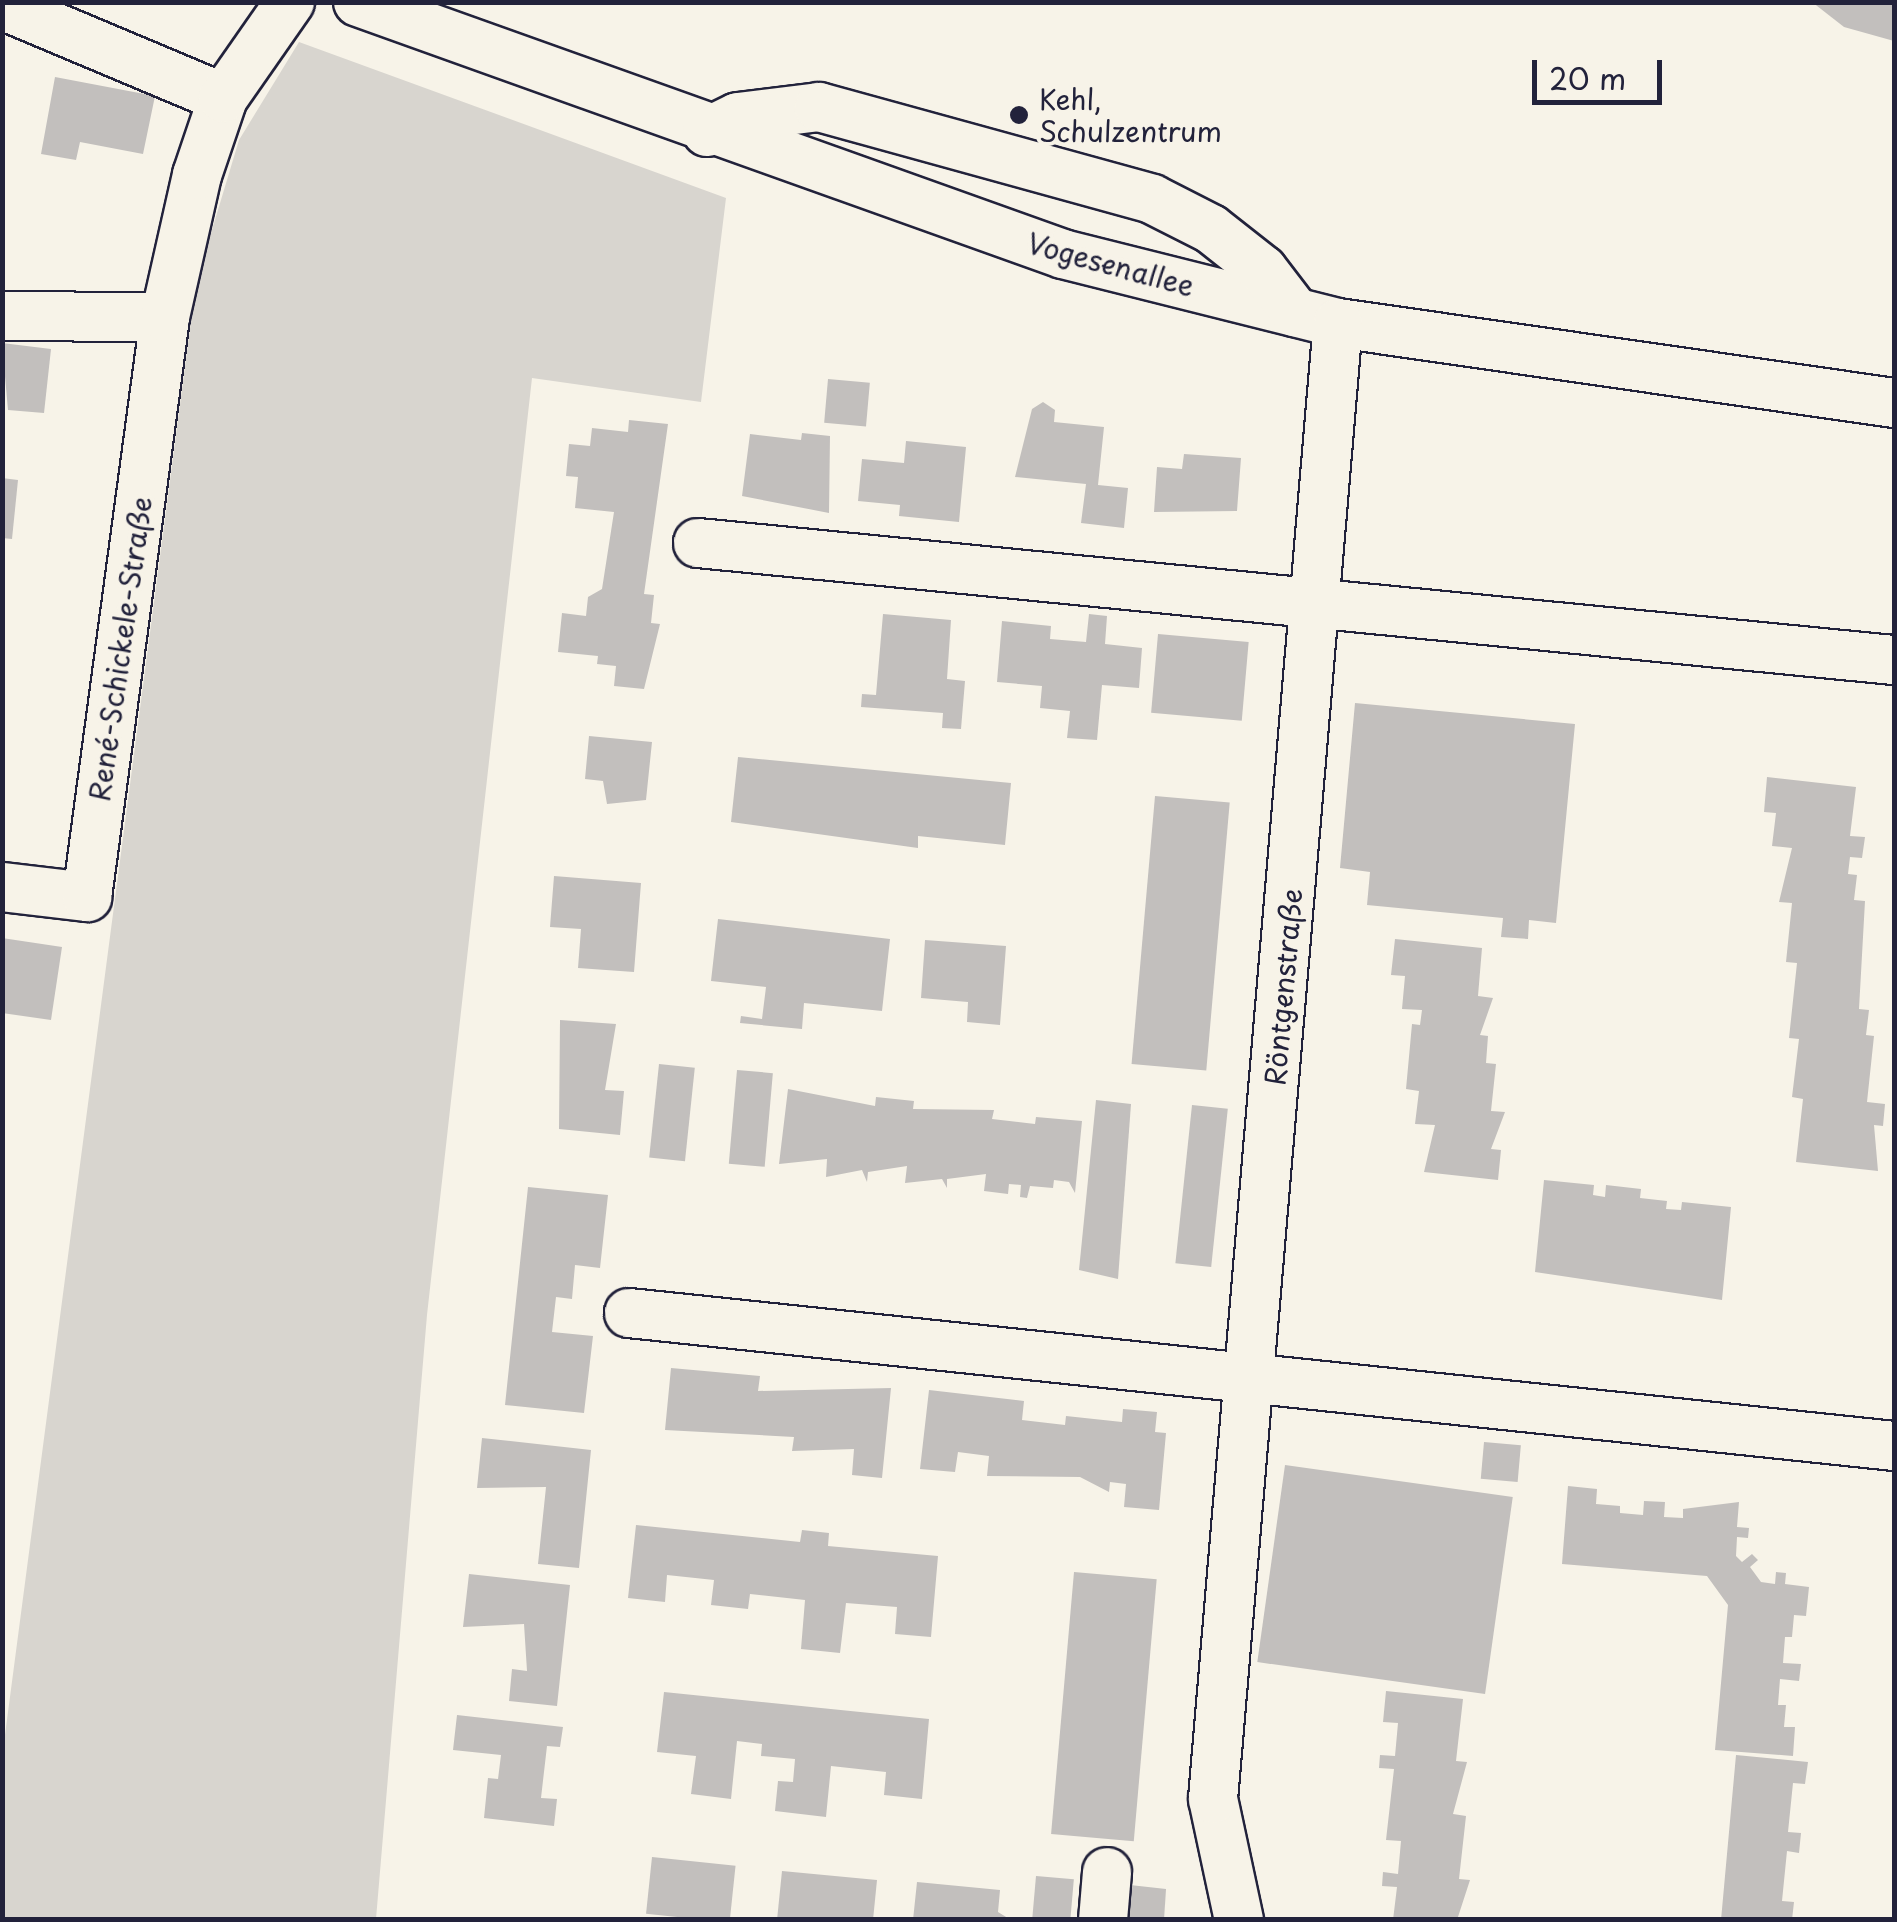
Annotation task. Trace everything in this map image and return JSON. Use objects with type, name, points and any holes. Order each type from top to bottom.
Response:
[{"type":"street","name":"René-Schickele-Straße","points":[[2,886],[87,896],[165,317],[223,98],[290,2]]},
{"type":"street","name":"Vogesenallee","points":[[358,2],[707,132],[1063,254],[1317,317],[1894,403]]},
{"type":"street","points":[[2,4],[223,98]]},
{"type":"street","points":[[707,132],[738,117],[819,108],[1152,199],[1250,260],[1317,317]]},
{"type":"street","points":[[2,316],[165,317]]},
{"type":"street","name":"Röntgenstraße","points":[[1239,1920],[1214,1799],[1317,600],[1317,317]]},
{"type":"street","points":[[1894,394],[1894,403]]},
{"type":"street","points":[[698,542],[1317,600],[1894,660]]},
{"type":"street","points":[[630,1313],[1250,1374],[1894,1446]]},
{"type":"street","points":[[1103,1920],[1107,1872]]},
{"type":"shaded area","points":[[299,42],[726,198],[701,402],[532,378],[427,1315],[376,1919],[3,1920],[3,1750],[196,283],[239,140]]},
{"type":"building","points":[[1812,2],[1894,2],[1894,41],[1844,27]]},
{"type":"building","points":[[55,77],[155,96],[143,154],[80,142],[76,160],[41,154]]},
{"type":"building","points":[[2,343],[51,349],[44,413],[8,410]]},
{"type":"building","points":[[828,379],[870,383],[866,426],[824,423]]},
{"type":"building","points":[[1043,402],[1055,410],[1054,422],[1104,427],[1098,485],[1128,488],[1124,528],[1081,523],[1086,484],[1015,477],[1032,409]]},
{"type":"building","points":[[629,420],[668,424],[644,594],[654,595],[651,623],[660,624],[644,689],[614,686],[616,666],[597,664],[598,656],[558,652],[562,613],[586,616],[588,597],[602,589],[614,512],[575,508],[578,477],[566,476],[569,444],[590,446],[592,428],[628,432]]},
{"type":"building","points":[[802,433],[830,436],[829,513],[742,496],[750,434],[801,440]]},
{"type":"building","points":[[906,441],[966,447],[959,522],[899,516],[900,505],[858,501],[862,459],[904,463]]},
{"type":"building","points":[[1184,454],[1241,458],[1237,511],[1154,512],[1157,467],[1182,469]]},
{"type":"building","points":[[2,478],[18,480],[12,539],[2,538]]},
{"type":"building","points":[[883,614],[951,620],[947,679],[965,681],[961,729],[942,728],[943,713],[861,707],[862,694],[876,695]]},
{"type":"building","points":[[1089,614],[1107,616],[1105,644],[1142,648],[1139,688],[1102,685],[1097,740],[1067,738],[1070,711],[1040,708],[1042,686],[997,682],[1002,621],[1051,626],[1050,639],[1086,642]]},
{"type":"building","points":[[1158,634],[1249,642],[1242,721],[1151,713]]},
{"type":"building","points":[[1355,703],[1575,724],[1556,923],[1529,920],[1528,939],[1501,937],[1503,918],[1367,905],[1370,872],[1340,868]]},
{"type":"building","points":[[589,736],[652,742],[646,800],[607,804],[603,781],[585,779]]},
{"type":"building","points":[[738,757],[1011,783],[1005,845],[918,836],[918,848],[731,822]]},
{"type":"building","points":[[1767,777],[1856,787],[1850,836],[1865,837],[1862,858],[1850,857],[1848,874],[1857,875],[1854,900],[1865,901],[1859,1009],[1869,1010],[1866,1035],[1874,1036],[1867,1102],[1885,1104],[1883,1126],[1874,1125],[1878,1171],[1796,1162],[1803,1099],[1792,1097],[1799,1039],[1789,1038],[1797,963],[1786,962],[1792,903],[1779,902],[1792,848],[1772,846],[1776,813],[1764,812]]},
{"type":"building","points":[[1155,796],[1230,803],[1206,1071],[1132,1064]]},
{"type":"building","points":[[554,876],[641,883],[634,972],[578,968],[581,929],[550,927]]},
{"type":"building","points":[[718,919],[890,939],[882,1011],[804,1003],[802,1029],[740,1023],[741,1016],[762,1019],[766,987],[711,981]]},
{"type":"building","points":[[2,938],[62,947],[51,1020],[2,1013]]},
{"type":"building","points":[[1395,939],[1482,948],[1478,996],[1493,998],[1480,1035],[1488,1036],[1486,1063],[1496,1064],[1491,1111],[1505,1112],[1491,1149],[1501,1150],[1498,1180],[1424,1172],[1435,1125],[1415,1124],[1419,1091],[1406,1089],[1412,1024],[1420,1025],[1422,1010],[1402,1009],[1405,976],[1391,975]]},
{"type":"building","points":[[925,940],[1006,946],[1000,1025],[967,1022],[968,1002],[921,998]]},
{"type":"building","points":[[560,1020],[616,1024],[605,1090],[624,1091],[620,1135],[559,1129]]},
{"type":"building","points":[[659,1064],[695,1068],[685,1161],[649,1157]]},
{"type":"building","points":[[737,1070],[773,1073],[765,1167],[729,1164]]},
{"type":"building","points":[[788,1089],[875,1106],[876,1097],[914,1101],[913,1109],[994,1110],[992,1119],[1035,1124],[1036,1117],[1082,1121],[1075,1193],[1069,1182],[1054,1180],[1053,1188],[1030,1186],[1027,1198],[1020,1197],[1021,1185],[1009,1184],[1008,1194],[984,1191],[986,1174],[947,1179],[947,1188],[942,1179],[905,1183],[907,1166],[868,1172],[867,1182],[862,1170],[826,1177],[827,1159],[779,1164]]},
{"type":"building","points":[[1096,1100],[1131,1104],[1118,1279],[1079,1270]]},
{"type":"building","points":[[1192,1105],[1228,1109],[1211,1267],[1175,1263]]},
{"type":"building","points":[[1544,1180],[1594,1185],[1593,1195],[1605,1197],[1606,1185],[1641,1189],[1640,1198],[1667,1201],[1666,1209],[1681,1210],[1682,1202],[1731,1207],[1722,1300],[1535,1272]]},
{"type":"building","points":[[528,1187],[608,1195],[600,1268],[575,1265],[572,1299],[556,1297],[552,1332],[593,1336],[584,1413],[505,1405]]},
{"type":"building","points":[[671,1368],[760,1376],[758,1391],[891,1388],[882,1478],[852,1475],[854,1449],[792,1451],[794,1437],[665,1430]]},
{"type":"building","points":[[929,1390],[1024,1401],[1022,1420],[1065,1425],[1066,1416],[1122,1422],[1123,1409],[1157,1412],[1155,1432],[1166,1433],[1159,1510],[1124,1507],[1126,1484],[1110,1482],[1109,1492],[1080,1477],[987,1476],[989,1456],[958,1452],[955,1472],[920,1469]]},
{"type":"building","points":[[482,1438],[591,1450],[579,1568],[538,1564],[546,1487],[477,1488]]},
{"type":"building","points":[[1484,1442],[1521,1445],[1518,1482],[1481,1479]]},
{"type":"building","points":[[1285,1465],[1513,1497],[1485,1694],[1257,1662]]},
{"type":"building","points":[[1568,1486],[1597,1489],[1596,1504],[1620,1506],[1620,1513],[1643,1515],[1644,1501],[1665,1502],[1664,1517],[1683,1518],[1683,1509],[1739,1502],[1737,1527],[1749,1528],[1748,1538],[1737,1537],[1736,1556],[1742,1562],[1752,1554],[1758,1560],[1750,1567],[1761,1582],[1775,1584],[1776,1572],[1786,1573],[1785,1584],[1809,1587],[1806,1616],[1794,1615],[1792,1637],[1785,1637],[1783,1663],[1801,1664],[1799,1681],[1780,1679],[1778,1705],[1786,1705],[1784,1727],[1795,1727],[1793,1756],[1715,1750],[1728,1605],[1707,1576],[1562,1564]]},
{"type":"building","points":[[636,1525],[800,1542],[802,1530],[829,1533],[828,1546],[938,1556],[931,1637],[895,1634],[897,1607],[846,1603],[840,1653],[801,1649],[805,1600],[750,1594],[748,1609],[711,1605],[714,1580],[667,1575],[665,1602],[628,1598]]},
{"type":"building","points":[[1074,1572],[1157,1579],[1134,1841],[1051,1834]]},
{"type":"building","points":[[469,1574],[570,1585],[557,1706],[509,1701],[512,1669],[527,1671],[524,1624],[463,1627]]},
{"type":"building","points":[[1386,1691],[1463,1699],[1456,1761],[1467,1762],[1453,1814],[1466,1816],[1459,1879],[1470,1880],[1457,1920],[1393,1920],[1397,1887],[1382,1886],[1383,1872],[1398,1874],[1401,1841],[1386,1840],[1394,1769],[1379,1768],[1380,1755],[1395,1756],[1398,1723],[1383,1722]]},
{"type":"building","points":[[664,1692],[929,1719],[922,1799],[884,1795],[886,1772],[831,1766],[826,1817],[775,1811],[778,1781],[793,1782],[795,1759],[761,1756],[762,1744],[737,1741],[731,1799],[691,1794],[696,1756],[657,1752]]},
{"type":"building","points":[[457,1715],[563,1727],[560,1747],[547,1746],[541,1798],[557,1799],[554,1826],[484,1818],[488,1778],[498,1779],[501,1755],[453,1750]]},
{"type":"building","points":[[1736,1755],[1808,1762],[1805,1784],[1793,1783],[1788,1832],[1801,1833],[1799,1853],[1787,1851],[1782,1901],[1794,1902],[1792,1920],[1721,1920]]},
{"type":"building","points":[[652,1857],[736,1866],[730,1920],[646,1914]]},
{"type":"building","points":[[782,1871],[877,1880],[873,1920],[777,1920]]},
{"type":"building","points":[[1036,1876],[1074,1879],[1070,1920],[1032,1920]]},
{"type":"building","points":[[917,1882],[1000,1890],[998,1912],[1011,1920],[913,1920]]},
{"type":"building","points":[[1130,1885],[1166,1889],[1164,1920],[1126,1920]]},
{"type":"place","name":"Kehl, Schulzentrum","points":[[1019,115]]}]
